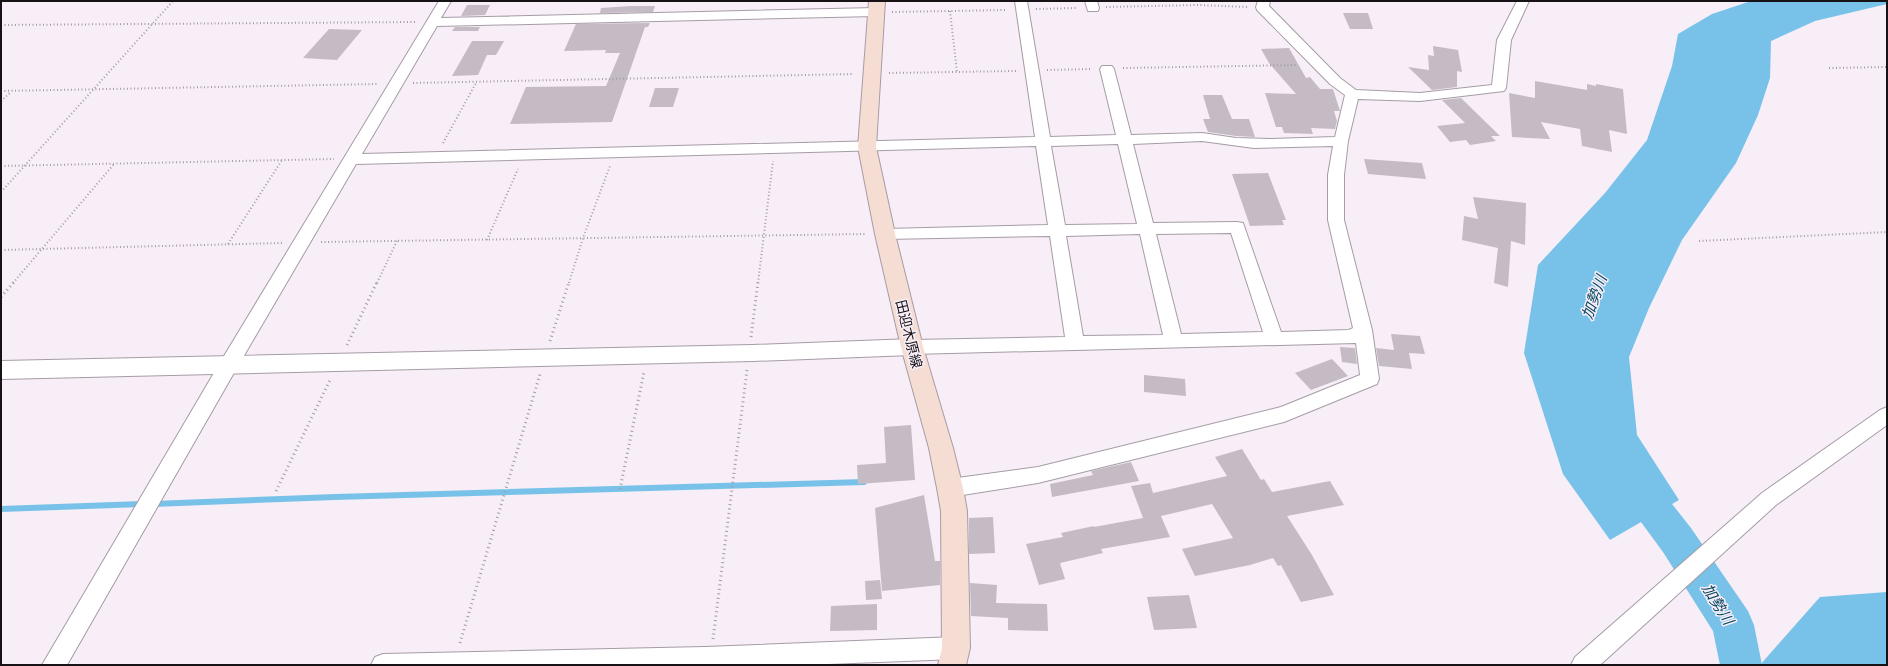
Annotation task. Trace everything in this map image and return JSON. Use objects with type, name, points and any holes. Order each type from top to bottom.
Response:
[{"type":"main road","name":"田迎木原線","points":[[876,7],[867,147],[885,234],[912,347],[941,448],[954,511],[954,657]]},
{"type":"street","points":[[54,665],[228,366],[445,1]]},
{"type":"street","points":[[720,16],[722,1]]},
{"type":"street","points":[[793,14],[795,1]]},
{"type":"street","points":[[1263,4],[1335,81],[1352,94],[1420,97],[1499,88],[1504,40],[1523,1]]},
{"type":"street","points":[[1021,5],[1075,343]]},
{"type":"street","points":[[432,22],[793,14],[876,7]]},
{"type":"street","points":[[1107,69],[1174,341]]},
{"type":"street","points":[[950,488],[1038,475],[1284,414],[1370,380],[1363,330],[1336,220],[1336,175],[1341,142],[1352,94]]},
{"type":"street","points":[[350,159],[867,147],[1202,137],[1222,142],[1243,144],[1341,142]]},
{"type":"street","points":[[885,234],[1237,227],[1274,339]]},
{"type":"street","points":[[1,370],[338,363],[546,353],[647,356],[912,347],[1353,337],[1363,330]]},
{"type":"street","points":[[1584,665],[1769,499],[1887,415]]},
{"type":"street","points":[[383,665],[711,658],[954,657]]},
{"type":"path","points":[[1,192],[174,1]]},
{"type":"path","points":[[876,7],[950,11],[1021,5],[1263,4]]},
{"type":"path","points":[[950,11],[957,72]]},
{"type":"path","points":[[1,25],[432,22]]},
{"type":"path","points":[[1,91],[1319,64]]},
{"type":"path","points":[[1829,68],[1887,67]]},
{"type":"path","points":[[439,149],[476,83]]},
{"type":"path","points":[[1,101],[11,91]]},
{"type":"path","points":[[711,658],[775,149]]},
{"type":"path","points":[[454,664],[546,353],[583,238],[615,153]]},
{"type":"path","points":[[487,240],[524,155]]},
{"type":"path","points":[[1,166],[350,159]]},
{"type":"path","points":[[228,244],[282,160]]},
{"type":"path","points":[[1,297],[114,164]]},
{"type":"path","points":[[1699,241],[1887,232]]},
{"type":"path","points":[[1,250],[228,244],[885,234]]},
{"type":"path","points":[[276,491],[397,241]]},
{"type":"path","points":[[620,489],[647,356]]},
{"type":"water","points":[[1751,1],[1887,1],[1887,4],[1815,21],[1771,41],[1770,78],[1758,115],[1736,163],[1682,240],[1649,308],[1629,357],[1637,435],[1679,500],[1610,540],[1563,474],[1524,353],[1538,265],[1605,193],[1647,140],[1672,66],[1678,34],[1712,14]]},
{"type":"water","points":[[1887,592],[1887,665],[1760,665],[1820,597]]},
{"type":"building","points":[[467,5],[490,5],[485,15],[461,16]]},
{"type":"building","points":[[655,6],[653,12],[600,13],[601,8]]},
{"type":"building","points":[[1343,13],[1368,13],[1373,29],[1350,29]]},
{"type":"building","points":[[650,23],[648,27],[645,27],[612,122],[510,124],[526,87],[606,86],[620,53],[605,53],[606,50],[564,51],[576,24]]},
{"type":"building","points":[[455,27],[480,27],[478,31],[452,31]]},
{"type":"building","points":[[329,29],[362,30],[337,60],[303,58]]},
{"type":"building","points":[[472,41],[504,41],[496,55],[487,55],[478,75],[452,76]]},
{"type":"building","points":[[1433,46],[1458,50],[1462,72],[1457,71],[1457,87],[1432,90],[1408,67],[1429,70],[1428,55],[1434,56]]},
{"type":"building","points":[[1289,48],[1306,78],[1310,77],[1320,89],[1333,89],[1340,111],[1334,111],[1337,121],[1335,129],[1311,128],[1313,134],[1284,133],[1282,127],[1276,127],[1265,93],[1296,94],[1269,63],[1261,49]]},
{"type":"building","points":[[1535,81],[1587,90],[1587,84],[1596,86],[1596,84],[1623,89],[1627,134],[1609,130],[1612,152],[1582,146],[1580,129],[1541,122],[1550,139],[1512,137],[1509,93],[1535,98]]},
{"type":"building","points":[[655,88],[679,88],[673,107],[649,107]]},
{"type":"building","points":[[1203,95],[1222,95],[1232,119],[1249,119],[1255,137],[1208,132],[1203,119],[1210,119]]},
{"type":"building","points":[[1461,98],[1500,136],[1491,136],[1496,141],[1470,145],[1466,140],[1450,142],[1437,126],[1465,123],[1442,100]]},
{"type":"building","points":[[1364,159],[1422,163],[1426,179],[1368,174]]},
{"type":"building","points":[[1268,173],[1286,220],[1282,220],[1284,225],[1250,226],[1232,174]]},
{"type":"building","points":[[1473,197],[1526,203],[1525,245],[1511,241],[1508,287],[1494,283],[1498,248],[1462,240],[1464,216],[1478,219]]},
{"type":"building","points":[[1391,334],[1420,336],[1425,354],[1409,353],[1412,369],[1379,366],[1376,348],[1394,350]]},
{"type":"building","points":[[1340,347],[1355,348],[1357,364],[1342,362]]},
{"type":"building","points":[[1332,359],[1348,376],[1311,390],[1295,373]]},
{"type":"building","points":[[1144,375],[1185,379],[1186,396],[1144,392]]},
{"type":"building","points":[[911,425],[915,480],[858,484],[857,465],[886,463],[884,427]]},
{"type":"building","points":[[1242,449],[1261,480],[1264,479],[1272,492],[1330,481],[1344,505],[1287,516],[1312,555],[1334,595],[1301,602],[1281,565],[1278,566],[1273,558],[1250,565],[1195,576],[1182,549],[1233,538],[1212,504],[1161,516],[1170,537],[1101,549],[1103,553],[1060,563],[1065,579],[1039,585],[1026,544],[1063,537],[1061,533],[1143,518],[1131,486],[1150,483],[1153,493],[1227,476],[1215,457]]},
{"type":"building","points":[[1131,462],[1139,481],[1052,497],[1050,484],[1093,475],[1091,471]]},
{"type":"building","points":[[924,495],[935,561],[940,561],[940,585],[882,591],[875,508]]},
{"type":"building","points":[[993,517],[995,553],[969,554],[969,518]]},
{"type":"building","points":[[880,580],[882,599],[866,600],[865,581]]},
{"type":"building","points":[[970,583],[997,585],[996,603],[1047,604],[1048,631],[1008,630],[1008,618],[971,616]]},
{"type":"building","points":[[1189,595],[1197,628],[1154,630],[1147,597]]},
{"type":"building","points":[[877,604],[877,630],[830,631],[831,606]]},
{"type":"waterway","name":"加勢川","points":[[1629,477],[1677,540],[1733,625],[1741,665]]},
{"type":"waterway","points":[[153,504],[335,497],[864,482]]},
{"type":"waterway","points":[[1,509],[142,504]]}]
